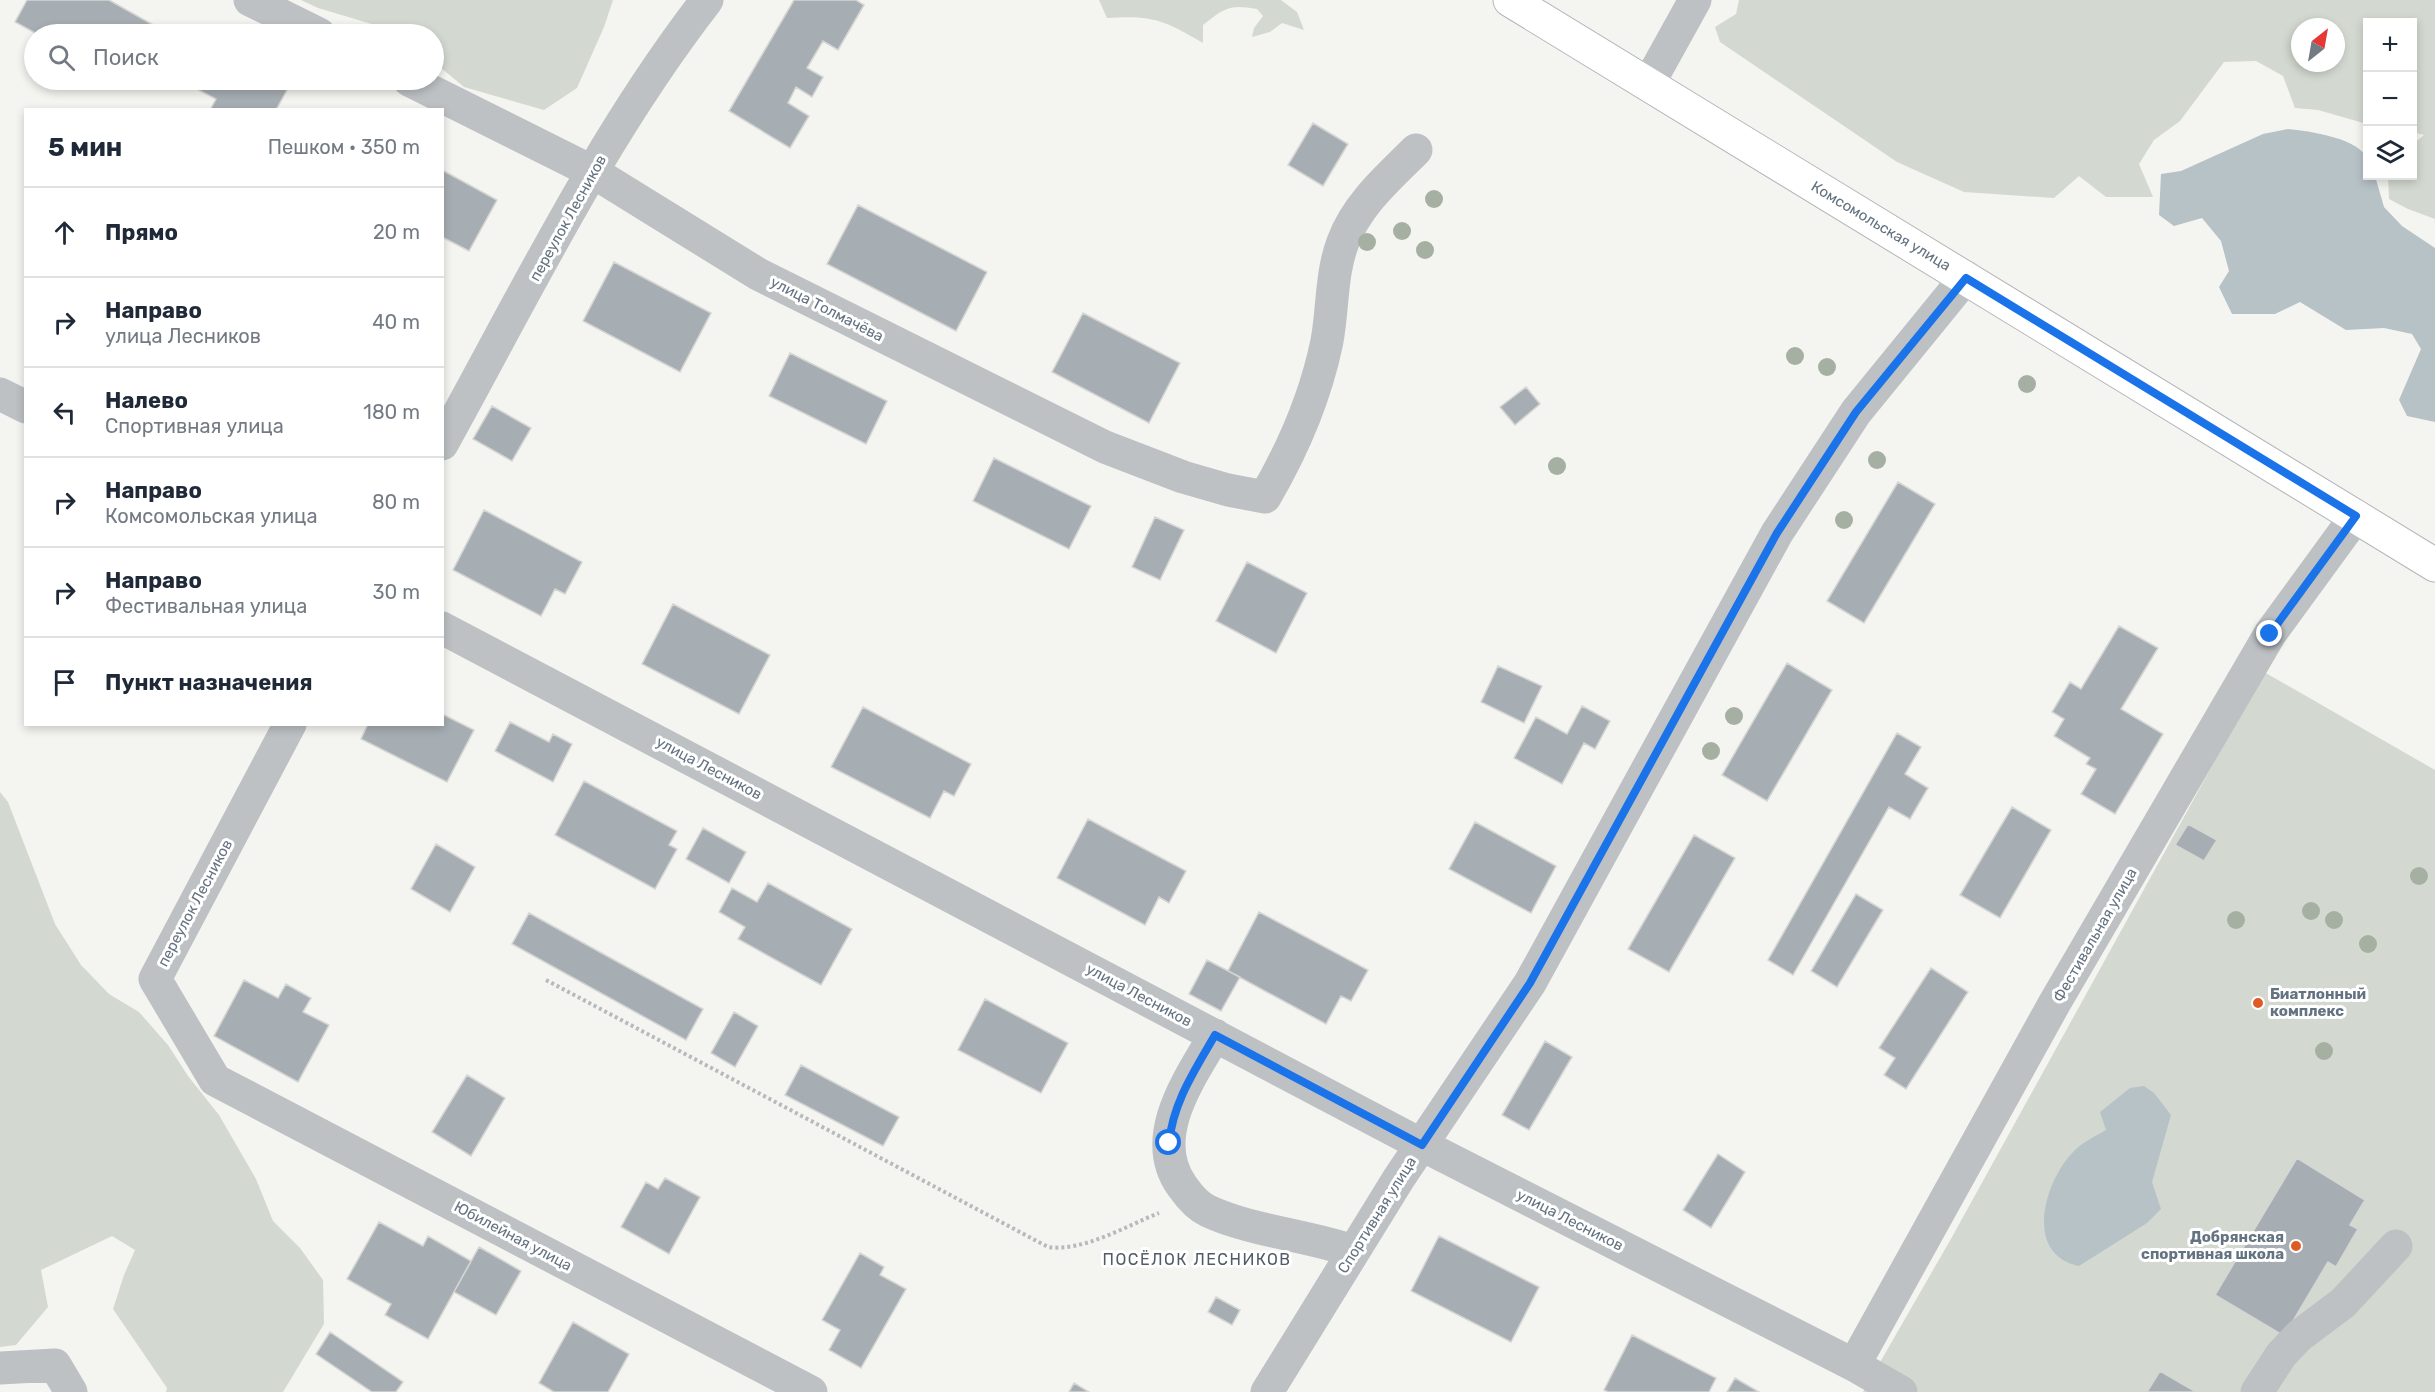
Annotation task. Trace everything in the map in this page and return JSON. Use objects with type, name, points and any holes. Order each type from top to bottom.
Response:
[{"type":"main road","name":"Комсомольская улица","points":[[1510,0],[2435,565]]},
{"type":"street","points":[[250,0],[299,24]]},
{"type":"street","name":"переулок Лесников","points":[[444,440],[593,172],[670,47],[707,0]]},
{"type":"street","points":[[1649,83],[1695,0]]},
{"type":"street","name":"улица Толмачёва","points":[[428,90],[593,172],[758,274],[1106,447],[1183,477],[1228,490],[1265,497],[1283,466],[1313,390],[1327,341],[1336,268],[1343,242],[1355,216],[1376,190],[1416,150]]},
{"type":"street","name":"Спортивная улица","points":[[1267,1392],[1353,1251],[1530,983],[1777,533],[1856,412],[1966,278]]},
{"type":"street","points":[[0,394],[24,407]]},
{"type":"street","name":"Фестивальная улица","points":[[1854,1365],[2054,1004],[2270,634],[2356,516]]},
{"type":"street","name":"улица Лесников","points":[[444,629],[1422,1145],[1854,1365],[1901,1392]]},
{"type":"street","name":"переулок Лесников","points":[[215,1080],[155,979],[289,726]]},
{"type":"street","points":[[1215,1035],[1185,1088],[1171,1125],[1170,1162],[1177,1179],[1192,1200],[1206,1210],[1236,1221],[1323,1240],[1353,1251]]},
{"type":"street","name":"Юбилейная улица","points":[[215,1080],[811,1392]]},
{"type":"street","points":[[2257,1392],[2281,1355],[2299,1336],[2343,1303],[2396,1246]]},
{"type":"street","points":[[0,1368],[55,1365],[71,1392]]},
{"type":"path","points":[[546,980],[1048,1247],[1064,1249],[1079,1246],[1192,1200]]},
{"type":"shaded area","points":[[301,0],[613,0],[604,27],[577,88],[544,110],[464,87],[444,70],[444,24],[372,24],[318,8]]},
{"type":"shaded area","points":[[1099,0],[1281,0],[1297,12],[1304,30],[1282,23],[1270,32],[1252,37],[1254,28],[1263,16],[1257,9],[1234,7],[1222,11],[1203,25],[1203,43],[1178,29],[1157,21],[1136,17],[1107,18]]},
{"type":"shaded area","points":[[1739,0],[2435,0],[2435,219],[2389,199],[2388,180],[2417,180],[2417,141],[2424,135],[2417,133],[2417,18],[2363,18],[2363,123],[2318,110],[2295,108],[2283,76],[2256,61],[2224,62],[2180,121],[2154,140],[2139,164],[2153,197],[2106,197],[2079,176],[2054,198],[1964,192],[1897,162],[1720,42],[1715,27],[1736,14]]},
{"type":"shaded area","points":[[2288,129],[2333,137],[2356,147],[2363,152],[2363,180],[2376,180],[2384,207],[2402,226],[2435,248],[2435,422],[2407,416],[2399,400],[2421,349],[2412,334],[2384,328],[2346,330],[2300,302],[2275,314],[2232,314],[2219,287],[2229,271],[2221,241],[2202,218],[2174,226],[2159,215],[2161,174],[2181,171],[2263,134]]},
{"type":"shaded area","name":"Биатлонный комплекс","points":[[2264,672],[2435,770],[2435,1392],[1863,1392],[1952,1237]]},
{"type":"shaded area","points":[[0,792],[8,802],[55,924],[81,965],[109,994],[139,1012],[168,1045],[188,1076],[219,1115],[256,1179],[273,1221],[300,1248],[323,1280],[324,1324],[283,1392],[166,1392],[167,1388],[113,1309],[135,1250],[112,1236],[41,1270],[48,1307],[16,1345],[0,1347]]},
{"type":"shaded area","points":[[2144,1086],[2154,1093],[2171,1115],[2152,1182],[2161,1209],[2147,1223],[2079,1266],[2061,1259],[2050,1247],[2045,1232],[2044,1214],[2055,1179],[2075,1150],[2106,1130],[2100,1112],[2130,1088]]},
{"type":"building","points":[[27,0],[109,0],[152,24],[24,24],[24,27],[15,22]]},
{"type":"building","points":[[794,0],[856,0],[864,5],[838,50],[823,41],[807,68],[823,77],[812,97],[796,87],[788,103],[809,116],[790,148],[729,111]]},
{"type":"building","points":[[199,90],[287,90],[277,108],[211,108],[216,99]]},
{"type":"building","points":[[1313,123],[1348,144],[1323,186],[1288,165]]},
{"type":"building","points":[[444,171],[497,200],[469,251],[444,238]]},
{"type":"building","points":[[858,205],[987,272],[956,331],[827,264]]},
{"type":"building","points":[[614,262],[711,313],[680,372],[583,321]]},
{"type":"building","points":[[1083,313],[1180,363],[1149,423],[1052,372]]},
{"type":"building","points":[[790,353],[887,401],[866,444],[769,396]]},
{"type":"building","points":[[1526,387],[1540,404],[1515,425],[1500,407]]},
{"type":"building","points":[[492,406],[531,428],[512,461],[473,439]]},
{"type":"building","points":[[994,458],[1091,506],[1069,549],[973,501]]},
{"type":"building","points":[[1898,482],[1935,504],[1864,623],[1827,601]]},
{"type":"building","points":[[484,510],[582,562],[565,594],[555,589],[541,616],[453,570]]},
{"type":"building","points":[[1155,517],[1184,530],[1160,580],[1132,567]]},
{"type":"building","points":[[1247,562],[1307,593],[1276,653],[1216,621]]},
{"type":"building","points":[[673,604],[770,655],[739,714],[642,664]]},
{"type":"building","points":[[2119,626],[2158,648],[2121,709],[2163,734],[2115,814],[2081,794],[2096,769],[2086,764],[2090,758],[2054,736],[2064,719],[2052,712],[2070,682],[2081,689]]},
{"type":"building","points":[[1787,663],[1832,690],[1767,801],[1722,775]]},
{"type":"building","points":[[1498,666],[1542,686],[1524,723],[1481,702]]},
{"type":"building","points":[[1582,706],[1610,721],[1595,749],[1584,743],[1562,784],[1514,758],[1536,717],[1567,734]]},
{"type":"building","points":[[863,707],[971,764],[954,796],[944,791],[930,818],[831,767]]},
{"type":"building","points":[[444,715],[474,730],[447,782],[361,739],[367,726],[444,726]]},
{"type":"building","points":[[510,722],[549,742],[553,734],[572,744],[553,782],[495,751]]},
{"type":"building","points":[[1897,733],[1921,747],[1905,774],[1928,788],[1910,819],[1889,807],[1793,975],[1768,960]]},
{"type":"building","points":[[584,781],[677,831],[669,845],[677,849],[655,889],[555,835]]},
{"type":"building","points":[[2012,807],[2051,830],[2000,918],[1960,895]]},
{"type":"building","points":[[1088,819],[1186,871],[1169,903],[1159,897],[1145,925],[1057,878]]},
{"type":"building","points":[[1475,822],[1556,866],[1531,913],[1449,869]]},
{"type":"building","points":[[2188,824],[2217,840],[2204,861],[2175,845]]},
{"type":"building","points":[[703,828],[746,852],[729,883],[686,859]]},
{"type":"building","points":[[1694,835],[1735,858],[1669,972],[1628,949]]},
{"type":"building","points":[[436,844],[475,867],[450,912],[411,889]]},
{"type":"building","points":[[768,883],[852,929],[821,985],[738,939],[745,927],[719,912],[732,888],[757,902]]},
{"type":"building","points":[[1856,894],[1883,910],[1837,987],[1811,971]]},
{"type":"building","points":[[1259,912],[1368,970],[1351,1001],[1341,996],[1326,1024],[1228,971]]},
{"type":"building","points":[[529,913],[703,1009],[686,1040],[512,944]]},
{"type":"building","points":[[1207,960],[1240,977],[1221,1011],[1189,994]]},
{"type":"building","points":[[1931,968],[1968,992],[1906,1089],[1884,1075],[1895,1058],[1879,1048]]},
{"type":"building","points":[[244,980],[278,998],[286,984],[311,998],[303,1012],[329,1025],[298,1082],[214,1036]]},
{"type":"building","points":[[985,999],[1068,1043],[1041,1093],[958,1050]]},
{"type":"building","points":[[734,1012],[758,1026],[735,1067],[711,1053]]},
{"type":"building","points":[[1545,1041],[1572,1057],[1529,1130],[1502,1115]]},
{"type":"building","points":[[801,1065],[899,1117],[883,1146],[785,1095]]},
{"type":"building","points":[[467,1075],[505,1098],[471,1156],[432,1132]]},
{"type":"building","points":[[1718,1154],[1745,1172],[1711,1228],[1683,1210]]},
{"type":"building","name":"Добрянская спортивная школа","points":[[2297,1158],[2365,1200],[2350,1225],[2358,1229],[2336,1267],[2328,1262],[2284,1336],[2215,1295]]},
{"type":"building","points":[[665,1178],[700,1197],[669,1254],[621,1227],[646,1182],[658,1189]]},
{"type":"building","points":[[379,1222],[423,1246],[428,1236],[471,1261],[428,1339],[385,1315],[391,1304],[347,1279]]},
{"type":"building","points":[[1439,1236],[1539,1287],[1511,1342],[1411,1291]]},
{"type":"building","points":[[479,1247],[521,1271],[496,1315],[454,1292]]},
{"type":"building","points":[[860,1253],[884,1267],[880,1275],[906,1289],[861,1368],[829,1350],[840,1330],[822,1320]]},
{"type":"building","points":[[1216,1297],[1240,1310],[1232,1325],[1208,1312]]},
{"type":"building","points":[[573,1322],[629,1354],[608,1392],[554,1392],[539,1383]]},
{"type":"building","points":[[330,1332],[403,1382],[396,1392],[372,1392],[316,1354]]},
{"type":"building","points":[[1632,1335],[1716,1378],[1709,1392],[1608,1392],[1604,1390]]},
{"type":"building","points":[[2160,1371],[2196,1392],[2147,1392]]},
{"type":"building","points":[[1735,1378],[1759,1392],[1727,1392]]},
{"type":"building","points":[[1074,1383],[1089,1392],[1069,1392]]},
{"type":"place","name":"Биатлонный комплекс","points":[[2258,1003]]},
{"type":"place","name":"Добрянская спортивная школа","points":[[2296,1246]]},
{"type":"district","name":"ПОСЁЛОК ЛЕСНИКОВ","points":[[1197,1259]]},
{"type":"route","points":[[1169,1143],[1171,1125],[1185,1088],[1215,1035],[1422,1145],[1530,983],[1777,533],[1856,412],[1966,278],[2356,516],[2270,634]]}]
